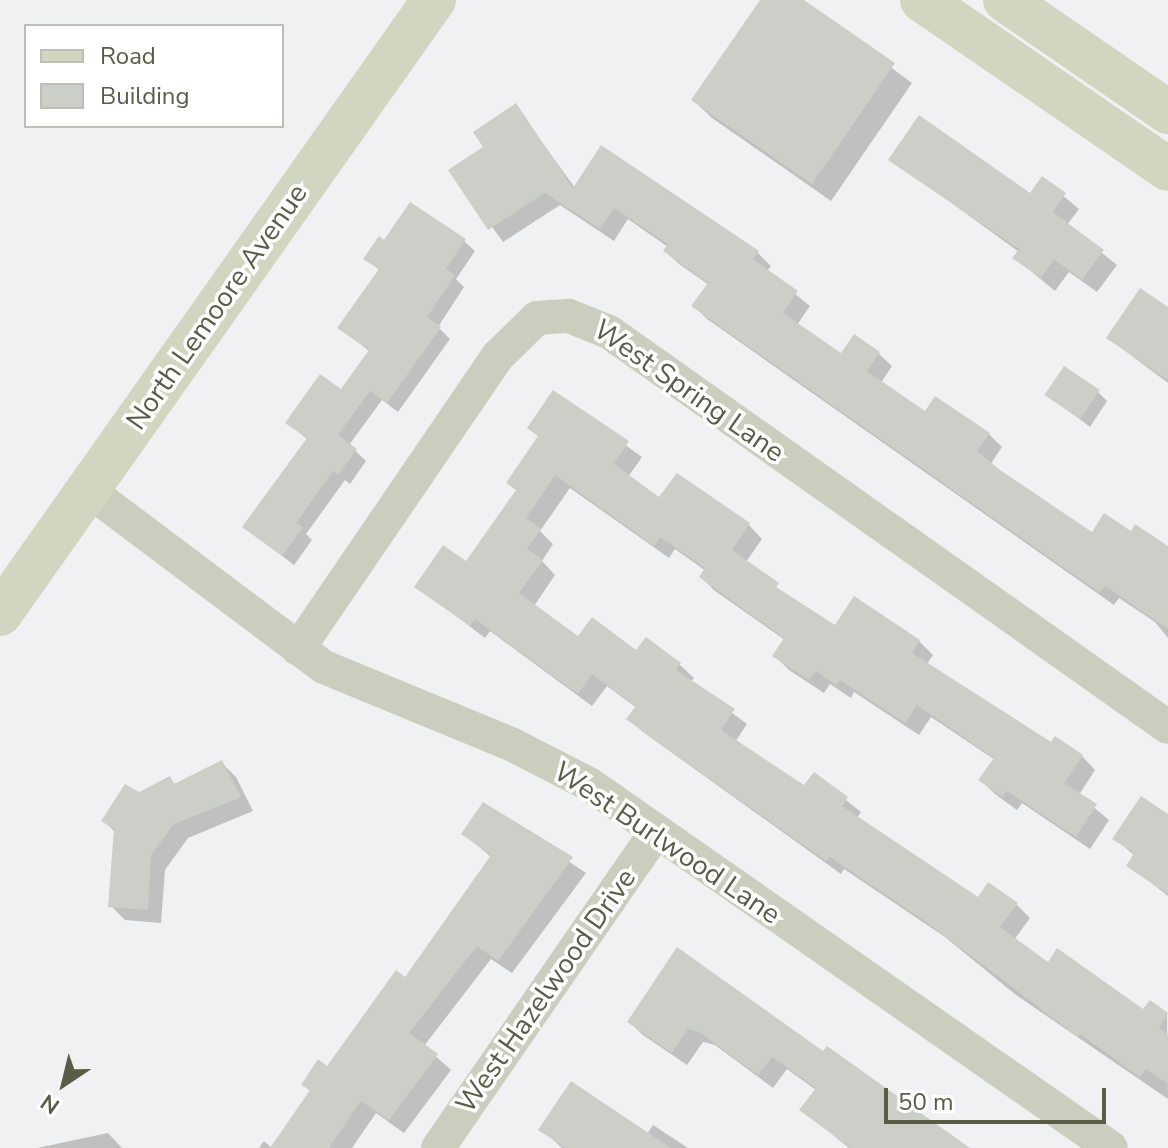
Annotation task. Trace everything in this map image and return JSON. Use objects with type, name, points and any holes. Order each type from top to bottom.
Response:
[{"type":"main road","name":"North Lemoore Avenue","points":[[0,614],[434,0]]},
{"type":"main road","points":[[922,0],[1168,169]]},
{"type":"main road","points":[[1005,0],[1168,112]]},
{"type":"street","name":"West Spring Lane","points":[[298,649],[498,356],[537,318],[569,316],[609,332],[1168,727]]},
{"type":"street","name":"West Burlwood Lane","points":[[88,490],[298,649],[383,695],[548,760],[589,784],[655,834],[1111,1148]]},
{"type":"street","name":"West Hazelwood Drive","points":[[438,1148],[655,834]]},
{"type":"building","points":[[760,0],[804,0],[895,63],[812,184],[691,100]]},
{"type":"building","points":[[516,103],[573,188],[601,145],[759,251],[753,259],[798,291],[783,313],[841,353],[854,334],[880,352],[867,371],[925,411],[935,396],[990,433],[977,451],[1000,470],[1092,532],[1104,513],[1131,531],[1135,524],[1168,546],[1168,629],[1105,586],[1100,593],[691,306],[708,283],[663,251],[668,244],[614,208],[600,229],[545,193],[488,230],[448,170],[483,147],[473,132]]},
{"type":"building","points":[[919,115],[1030,193],[1042,176],[1066,193],[1053,212],[1104,250],[1082,280],[1054,259],[1041,278],[1012,258],[1019,249],[888,160]]},
{"type":"building","points":[[410,202],[466,239],[446,269],[455,275],[427,317],[441,327],[387,403],[370,391],[338,435],[357,449],[338,475],[333,471],[296,523],[303,527],[282,556],[242,527],[307,438],[285,423],[320,374],[341,389],[369,350],[337,328],[379,269],[363,259],[379,236],[384,240]]},
{"type":"building","points":[[1140,288],[1168,307],[1168,380],[1106,338]]},
{"type":"building","points":[[1064,366],[1100,390],[1080,419],[1044,395]]},
{"type":"building","points":[[553,390],[629,441],[614,464],[659,497],[677,473],[750,523],[732,550],[779,583],[776,587],[835,625],[854,596],[920,640],[912,653],[1051,742],[1055,736],[1083,755],[1064,783],[1097,804],[1076,837],[1007,791],[1002,797],[978,780],[994,758],[917,705],[905,723],[840,680],[836,685],[816,671],[809,680],[772,656],[784,638],[699,577],[705,568],[660,537],[654,546],[555,475],[526,518],[541,529],[527,549],[543,560],[519,593],[578,636],[592,617],[636,650],[646,637],[681,663],[676,670],[735,709],[721,730],[804,785],[814,772],[848,797],[842,806],[978,897],[988,882],[1018,903],[1000,927],[1048,962],[1057,948],[1143,1009],[1150,1000],[1168,1013],[1159,1028],[1168,1034],[1168,1084],[1146,1069],[1140,1077],[1080,1034],[1078,1037],[929,924],[830,857],[826,861],[653,739],[626,719],[636,706],[592,674],[578,694],[475,619],[470,626],[414,587],[443,545],[466,561],[516,490],[506,483],[538,436],[527,428]]},
{"type":"building","points":[[222,760],[241,797],[174,824],[151,855],[148,910],[108,907],[114,829],[101,821],[125,784],[139,792],[170,776],[174,784]]},
{"type":"building","points":[[1141,796],[1168,814],[1168,894],[1126,866],[1134,853],[1112,839]]},
{"type":"building","points":[[483,802],[573,857],[498,961],[477,946],[409,1033],[438,1054],[389,1120],[361,1101],[329,1148],[270,1148],[310,1090],[301,1085],[318,1059],[327,1066],[396,970],[405,977],[491,855],[461,834]]},
{"type":"building","points":[[677,947],[823,1051],[827,1046],[970,1148],[851,1148],[799,1110],[816,1088],[772,1057],[758,1075],[699,1032],[688,1029],[672,1053],[627,1022]]},
{"type":"building","points":[[571,1081],[671,1148],[566,1148],[538,1130]]}]
